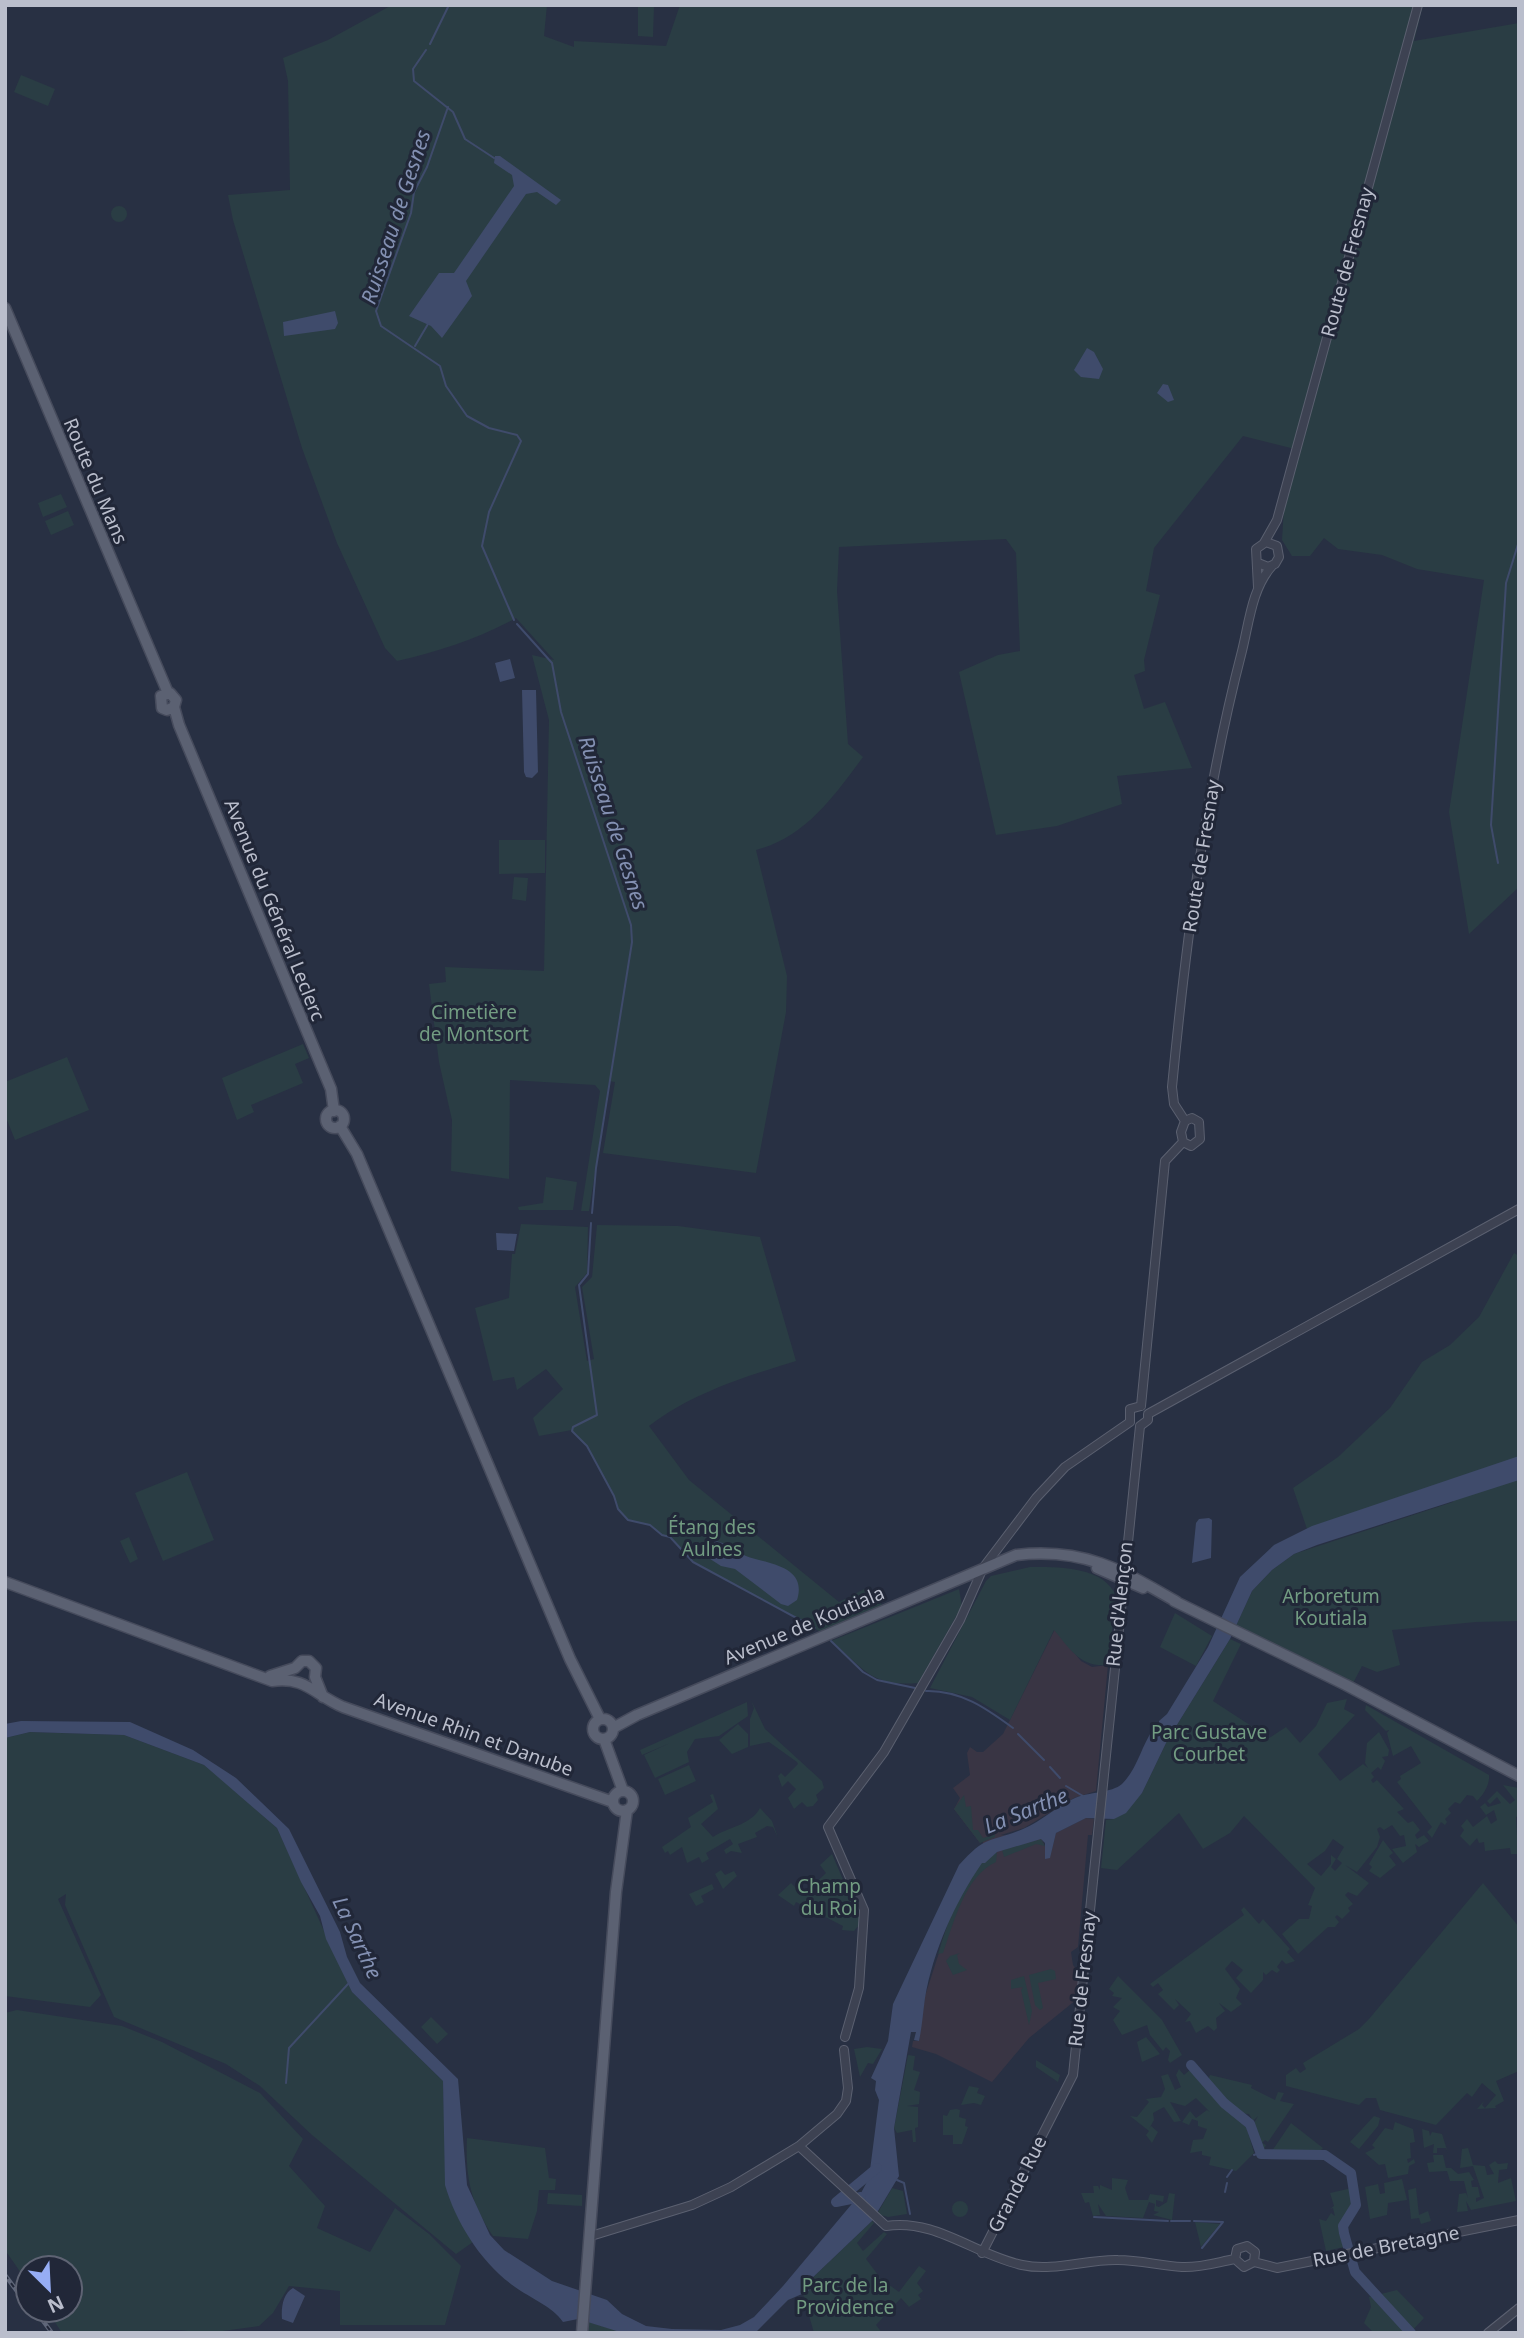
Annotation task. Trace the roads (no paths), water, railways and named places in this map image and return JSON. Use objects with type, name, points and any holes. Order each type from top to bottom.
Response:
[{"type":"main road","name":"Route du Mans","points":[[5,308],[165,694],[175,697],[171,709]]},
{"type":"main road","name":"Avenue du Général Leclerc","points":[[171,709],[331,1089],[334,1111],[344,1117],[340,1126],[358,1154],[570,1659],[604,1723]]},
{"type":"main road","name":"Avenue de Koutiala","points":[[604,1723],[637,1714],[1016,1555],[1052,1553],[1077,1556],[1122,1575],[1519,1776]]},
{"type":"main road","name":"Avenue Rhin et Danube","points":[[5,1582],[264,1678],[303,1677],[323,1699],[620,1808]]},
{"type":"main road","points":[[604,1739],[610,1735],[604,1723],[594,1734],[604,1739],[623,1791],[632,1798],[620,1808]]},
{"type":"main road","points":[[583,2327],[617,1881],[620,1808],[617,1793],[623,1791]]},
{"type":"street","name":"Route de Fresnay","points":[[1276,547],[1277,520],[1418,5]]},
{"type":"street","name":"Route de Fresnay","points":[[1264,543],[1277,520]]},
{"type":"street","points":[[1264,543],[1276,547],[1279,557],[1272,566],[1258,563],[1255,553],[1264,543]]},
{"type":"street","name":"Route de Fresnay","points":[[1185,1121],[1174,1104],[1172,1087],[1192,908],[1215,771],[1258,590],[1258,563]]},
{"type":"street","name":"Route de Fresnay","points":[[1258,590],[1272,566]]},
{"type":"street","points":[[1192,1118],[1199,1122],[1200,1139],[1191,1146],[1183,1142],[1181,1132],[1185,1121],[1192,1118]]},
{"type":"street","points":[[1140,1406],[1165,1161],[1183,1142]]},
{"type":"street","points":[[1130,1422],[1140,1426],[1146,1423],[1148,1414],[1519,1209]]},
{"type":"street","points":[[1140,1406],[1148,1414]]},
{"type":"street","points":[[1130,1422],[1128,1412],[1140,1406]]},
{"type":"street","points":[[845,2037],[859,1988],[864,1910],[828,1827],[880,1759],[925,1683],[983,1568],[1046,1486],[1065,1467],[1130,1422]]},
{"type":"street","name":"Rue d'Alençon","points":[[1097,1837],[1122,1575],[1140,1426]]},
{"type":"street","points":[[966,1575],[971,1596]]},
{"type":"street","name":"Rue de Fresnay","points":[[1052,2116],[1073,2074],[1097,1837]]},
{"type":"street","points":[[591,2236],[692,2205],[731,2187],[799,2146],[840,2111],[848,2096],[844,2050]]},
{"type":"street","name":"Grande Rue","points":[[982,2253],[1052,2116]]},
{"type":"street","points":[[799,2146],[886,2226],[905,2223],[922,2225],[982,2253],[1038,2267],[1118,2259],[1161,2265],[1198,2266],[1235,2259]]},
{"type":"street","name":"Rue de Bretagne","points":[[1254,2262],[1277,2268],[1519,2220]]},
{"type":"street","points":[[1247,2246],[1255,2252],[1254,2262],[1244,2267],[1235,2259],[1237,2249],[1247,2246]]},
{"type":"street","points":[[1488,2333],[1519,2308]]},
{"type":"water","points":[[495,156],[500,156],[561,200],[556,205],[537,192],[526,194],[466,281],[472,296],[442,338],[431,326],[409,316],[439,273],[454,273],[514,186],[512,175],[494,163]]},
{"type":"water","points":[[335,311],[338,323],[335,329],[284,336],[283,322]]},
{"type":"water","points":[[1087,348],[1094,352],[1103,369],[1099,379],[1081,377],[1074,370]]},
{"type":"water","points":[[1163,384],[1168,385],[1174,400],[1168,402],[1157,393]]},
{"type":"water","points":[[510,659],[515,678],[500,682],[495,663]]},
{"type":"water","points":[[522,690],[536,690],[538,772],[532,778],[526,777],[524,772]]},
{"type":"water","points":[[496,1233],[517,1234],[514,1251],[497,1250]]},
{"type":"water","points":[[1519,1456],[1519,1480],[1317,1545],[1294,1554],[1272,1570],[1252,1591],[1230,1639],[1167,1741],[1142,1793],[1126,1813],[1114,1819],[1086,1818],[1056,1833],[1050,1858],[1045,1859],[1045,1843],[1041,1839],[997,1852],[982,1863],[954,1910],[939,1945],[925,1998],[919,2041],[914,2040],[916,2032],[911,2032],[894,2128],[899,2176],[872,2221],[809,2281],[809,2291],[788,2300],[755,2333],[623,2333],[578,2319],[563,2322],[547,2307],[503,2278],[481,2255],[463,2228],[445,2185],[443,2081],[352,1992],[326,1939],[320,1916],[301,1882],[277,1828],[204,1765],[124,1735],[30,1732],[5,1738],[5,1724],[21,1721],[130,1722],[193,1750],[236,1778],[289,1829],[340,1932],[347,1957],[360,1983],[458,2079],[467,2185],[490,2235],[504,2250],[552,2281],[607,2300],[622,2314],[646,2326],[721,2330],[740,2325],[754,2317],[861,2193],[869,2178],[879,2100],[875,2090],[876,2081],[871,2078],[888,2041],[893,2004],[959,1865],[968,1855],[989,1841],[1030,1826],[1075,1798],[1122,1784],[1132,1771],[1154,1728],[1159,1730],[1159,1721],[1167,1714],[1208,1647],[1240,1577],[1274,1545],[1312,1526]]},
{"type":"water","points":[[1199,1519],[1212,1520],[1211,1558],[1192,1563],[1196,1523]]},
{"type":"water","name":"Étang des Aulnes","points":[[711,1540],[791,1573],[799,1588],[797,1600],[788,1606],[781,1604],[735,1569],[721,1566],[704,1555],[701,1546]]},
{"type":"water","points":[[293,2288],[305,2296],[293,2323],[282,2319],[282,2306],[285,2297]]},
{"type":"waterway","name":"Ruisseau de Gesnes","points":[[430,44],[449,5]]},
{"type":"waterway","name":"Ruisseau de Gesnes","points":[[426,50],[413,69],[414,81],[453,112],[465,139],[494,158]]},
{"type":"waterway","name":"Ruisseau de Gesnes","points":[[448,107],[427,167],[414,192],[411,213],[376,311],[381,326],[440,366],[446,386],[467,416],[489,428],[517,435],[521,441],[489,512],[482,546],[514,620]]},
{"type":"waterway","points":[[415,346],[428,324]]},
{"type":"waterway","points":[[1498,863],[1491,825],[1506,583],[1519,541]]},
{"type":"waterway","name":"Ruisseau de Gesnes","points":[[517,624],[552,663],[561,712],[631,925],[632,942],[596,1168],[592,1213]]},
{"type":"waterway","name":"Ruisseau de Gesnes","points":[[591,1223],[588,1274],[579,1285],[597,1415],[573,1427],[572,1431],[587,1446],[614,1496],[618,1509],[628,1520],[650,1525],[662,1535],[670,1537],[693,1562],[815,1628]]},
{"type":"waterway","name":"Ruisseau de Gesnes","points":[[831,1641],[863,1672],[877,1680],[915,1688]]},
{"type":"waterway","name":"Ruisseau de Gesnes","points":[[926,1691],[961,1697],[983,1707],[1013,1728]]},
{"type":"waterway","name":"Ruisseau de Gesnes","points":[[1018,1734],[1044,1760]]},
{"type":"waterway","name":"Ruisseau de Gesnes","points":[[1050,1767],[1060,1778]]},
{"type":"waterway","name":"Ruisseau de Gesnes","points":[[1066,1786],[1083,1796]]},
{"type":"waterway","points":[[286,2083],[289,2048],[348,1984]]},
{"type":"waterway","points":[[1191,2065],[1224,2103],[1250,2124],[1261,2154],[1325,2155],[1351,2173],[1356,2205],[1343,2226],[1355,2272],[1411,2333]]},
{"type":"waterway","points":[[1254,2155],[1259,2153]]},
{"type":"waterway","name":"La Sarthe","points":[[861,2197],[836,2202],[877,2168]]},
{"type":"waterway","points":[[1227,2177],[1232,2170]]},
{"type":"waterway","points":[[897,2180],[904,2183],[910,2214]]},
{"type":"waterway","points":[[1225,2192],[1227,2183]]},
{"type":"waterway","points":[[1094,2217],[1168,2221]]},
{"type":"waterway","points":[[1171,2221],[1190,2221]]},
{"type":"waterway","points":[[1194,2221],[1223,2222],[1202,2248]]},
{"type":"railway","points":[[5,2275],[14,2287]]},
{"type":"railway","points":[[45,2324],[52,2333]]},
{"type":"park label","name":"Cimetière de Montsort","points":[[474,1023]]},
{"type":"park label","name":"Arboretum Koutiala","points":[[1331,1607]]},
{"type":"park label","name":"Parc Gustave Courbet","points":[[1209,1743]]},
{"type":"park label","name":"Champ du Roi","points":[[829,1897]]},
{"type":"park label","name":"Parc de la Providence","points":[[845,2296]]}]
